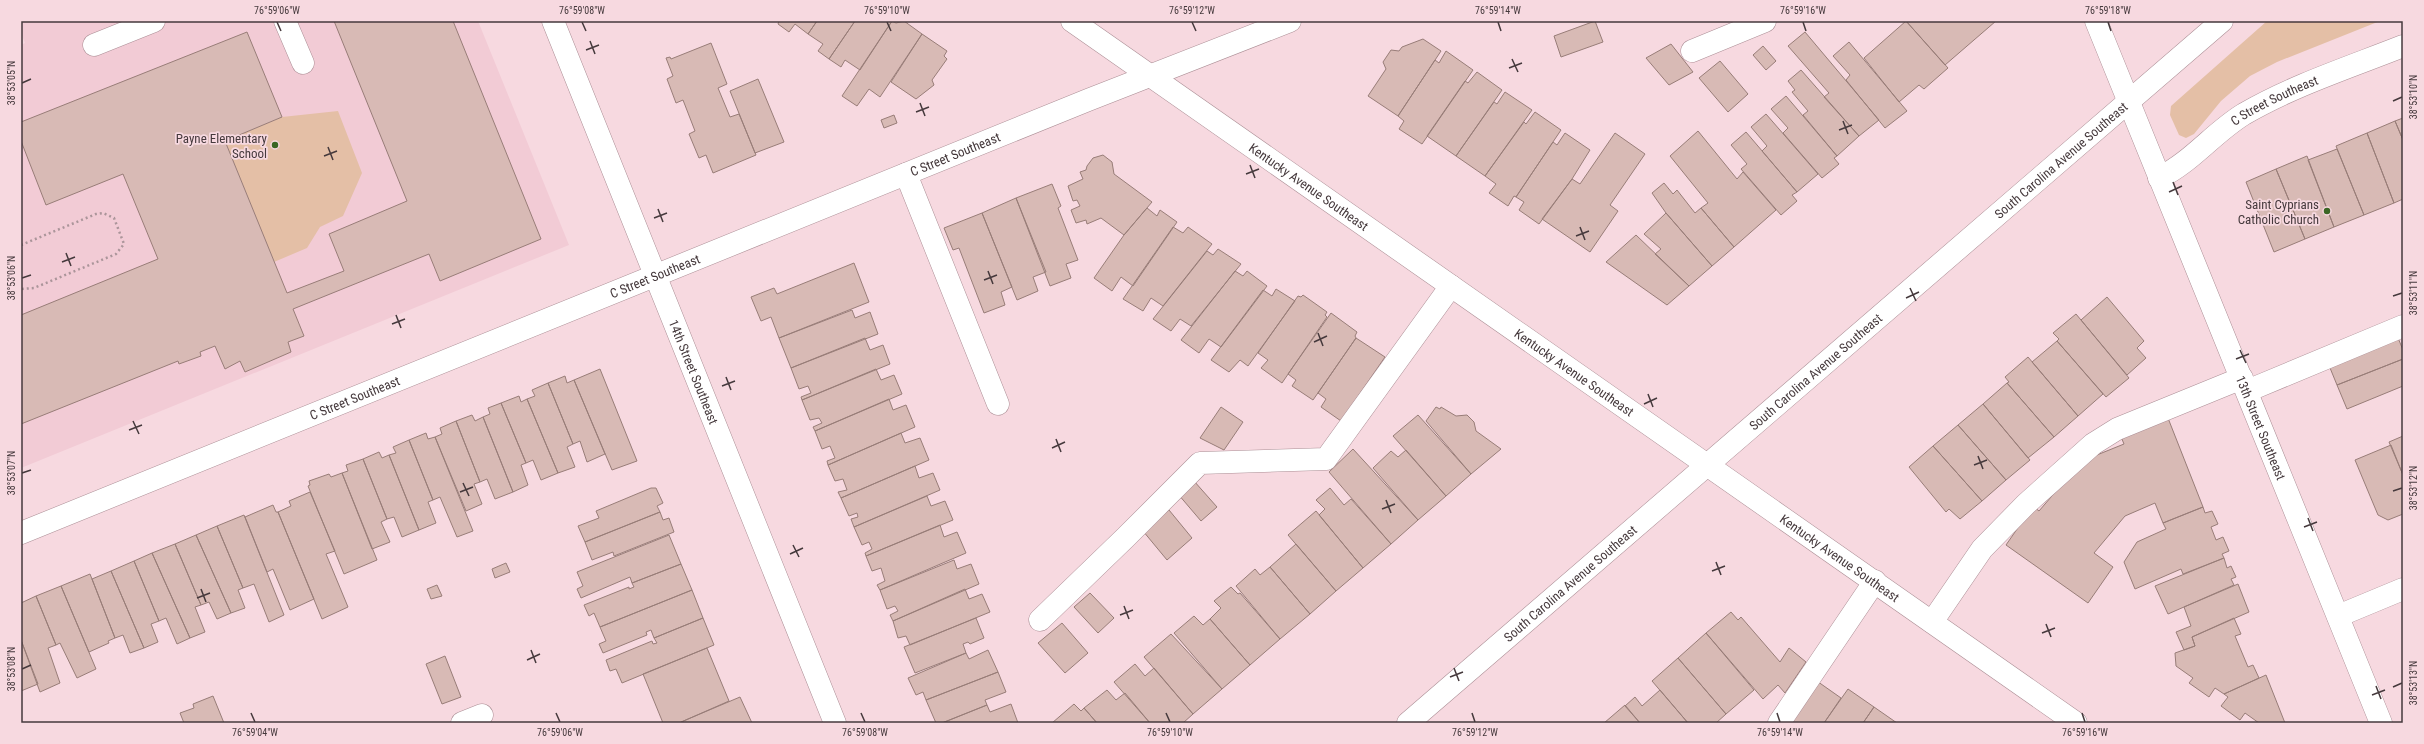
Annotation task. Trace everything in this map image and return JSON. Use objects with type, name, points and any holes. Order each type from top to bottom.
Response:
[{"type":"street","points":[[94,45],[154,21]]},
{"type":"street","points":[[285,21],[303,63]]},
{"type":"street","name":"14th Street Southeast","points":[[553,21],[835,723]]},
{"type":"street","name":"Kentucky Avenue Southeast","points":[[1072,21],[2076,723]]},
{"type":"street","name":"C Street Southeast","points":[[21,533],[657,277],[906,174],[1290,21]]},
{"type":"street","points":[[1692,51],[1765,21]]},
{"type":"street","name":"13th Street Southeast","points":[[2096,21],[2381,723]]},
{"type":"street","name":"South Carolina Avenue Southeast","points":[[1408,723],[2222,21]]},
{"type":"street","name":"C Street Southeast","points":[[2159,178],[2176,170],[2242,115],[2265,103],[2403,46]]},
{"type":"street","points":[[906,174],[998,404]]},
{"type":"street","points":[[1040,620],[1126,538],[1200,463],[1326,459],[1451,286]]},
{"type":"street","points":[[1932,622],[1987,543],[2026,504],[2093,444],[2117,429],[2403,326]]},
{"type":"street","points":[[1779,723],[1875,581]]},
{"type":"street","points":[[2338,616],[2403,589]]},
{"type":"street","points":[[462,723],[482,715]]},
{"type":"path","points":[[21,245],[96,214],[104,213],[114,218],[124,244],[116,254],[34,288],[21,289]]},
{"type":"shaded area","name":"Payne Elementary School","points":[[21,21],[478,21],[569,245],[21,468],[21,45],[25,43],[21,33]]},
{"type":"shaded area","points":[[2267,21],[2380,21],[2277,62],[2250,76],[2221,101],[2194,134],[2186,138],[2179,135],[2170,115],[2171,106]]},
{"type":"shaded area","points":[[338,111],[362,173],[343,216],[320,227],[307,248],[274,262],[225,141],[282,117]]},
{"type":"building","points":[[334,21],[453,21],[541,239],[440,281],[429,254],[293,309],[304,336],[288,342],[291,352],[245,372],[240,361],[225,369],[215,346],[200,352],[201,356],[179,364],[178,361],[21,424],[21,315],[158,259],[123,174],[46,205],[21,141],[21,122],[247,32],[282,117],[225,141],[287,293],[344,271],[329,234],[407,201]]},
{"type":"building","points":[[779,21],[817,21],[808,34],[795,24],[789,32],[778,24]]},
{"type":"building","points":[[817,21],[855,21],[829,59],[818,51],[823,44],[808,34]]},
{"type":"building","points":[[855,21],[892,21],[860,70],[845,60],[841,67],[829,59]]},
{"type":"building","points":[[892,21],[896,23],[904,21],[922,34],[880,97],[869,89],[857,106],[842,96]]},
{"type":"building","points":[[1595,21],[1603,42],[1561,57],[1554,36]]},
{"type":"building","points":[[1906,21],[1996,21],[1945,65]]},
{"type":"building","points":[[1906,21],[1948,68],[1924,89],[1919,85],[1899,102],[1864,58]]},
{"type":"building","points":[[1805,32],[1879,120],[1859,136],[1824,97],[1829,93],[1788,46]]},
{"type":"building","points":[[922,34],[947,51],[944,56],[947,59],[932,80],[934,85],[916,99],[891,82]]},
{"type":"building","points":[[1423,39],[1441,51],[1398,116],[1368,96],[1386,69],[1383,62],[1391,50],[1399,51],[1402,47]]},
{"type":"building","points":[[1849,42],[1907,111],[1885,128],[1846,80],[1850,75],[1833,56]]},
{"type":"building","points":[[711,43],[727,84],[718,88],[730,117],[739,114],[756,155],[713,173],[706,155],[699,158],[689,134],[695,131],[683,100],[676,103],[667,79],[673,76],[666,58],[670,57],[671,59]]},
{"type":"building","points":[[1671,44],[1693,72],[1669,85],[1646,58]]},
{"type":"building","points":[[1763,46],[1776,61],[1766,70],[1753,55]]},
{"type":"building","points":[[1446,51],[1473,70],[1422,144],[1399,129],[1404,121],[1398,116],[1435,60],[1439,63]]},
{"type":"building","points":[[1720,61],[1748,94],[1728,112],[1699,78]]},
{"type":"building","points":[[1801,70],[1859,136],[1837,156],[1803,115],[1808,111],[1792,92],[1795,90],[1788,81]]},
{"type":"building","points":[[1477,72],[1502,90],[1456,156],[1427,136],[1465,81],[1468,83]]},
{"type":"building","points":[[758,79],[784,142],[755,153],[730,91]]},
{"type":"building","points":[[1505,92],[1532,110],[1485,176],[1456,156],[1494,102],[1497,104]]},
{"type":"building","points":[[1786,96],[1837,156],[1834,158],[1839,164],[1822,178],[1783,133],[1788,128],[1771,109]]},
{"type":"building","points":[[1535,112],[1561,130],[1516,197],[1514,196],[1508,206],[1489,193],[1496,184],[1485,176],[1524,122],[1526,124]]},
{"type":"building","points":[[1766,114],[1818,174],[1797,192],[1762,151],[1767,146],[1751,127]]},
{"type":"building","points":[[894,115],[897,123],[884,128],[881,120]]},
{"type":"building","points":[[2403,118],[2403,140],[2395,121]]},
{"type":"building","points":[[2395,121],[2403,140],[2403,199],[2394,203],[2367,133]]},
{"type":"building","points":[[1698,131],[1737,179],[1743,172],[1776,210],[1734,247],[1701,208],[1708,203],[1670,156]]},
{"type":"building","points":[[1746,132],[1797,192],[1792,195],[1797,201],[1781,215],[1741,169],[1747,164],[1731,145]]},
{"type":"building","points":[[1565,133],[1590,150],[1572,179],[1539,224],[1519,210],[1524,202],[1516,197],[1553,142],[1557,145]]},
{"type":"building","points":[[1615,133],[1645,154],[1610,205],[1618,211],[1590,252],[1542,219],[1572,179],[1580,184]]},
{"type":"building","points":[[2367,133],[2394,203],[2364,215],[2336,146]]},
{"type":"building","points":[[2337,149],[2364,215],[2334,227],[2308,160]]},
{"type":"building","points":[[1103,155],[1112,162],[1114,174],[1152,202],[1124,235],[1101,218],[1087,224],[1086,220],[1076,223],[1071,210],[1080,206],[1077,200],[1073,201],[1068,186],[1083,179],[1080,172],[1086,170],[1093,158]]},
{"type":"building","points":[[2307,156],[2334,227],[2305,239],[2276,169]]},
{"type":"building","points":[[2276,169],[2305,239],[2274,252],[2246,182]]},
{"type":"building","points":[[1664,183],[1673,194],[1677,190],[1695,213],[1701,208],[1734,247],[1712,266],[1666,213],[1652,193]]},
{"type":"building","points":[[1052,184],[1061,206],[1058,208],[1078,260],[1066,264],[1071,278],[1050,286],[1016,198]]},
{"type":"building","points":[[1016,198],[1046,272],[1033,277],[1038,291],[1017,300],[982,213]]},
{"type":"building","points":[[1147,208],[1157,216],[1160,210],[1177,222],[1133,286],[1121,277],[1112,291],[1094,278],[1124,235]]},
{"type":"building","points":[[982,213],[1012,287],[1001,292],[1005,305],[984,313],[959,248],[953,250],[944,228]]},
{"type":"building","points":[[1666,213],[1712,266],[1689,286],[1655,254],[1661,249],[1644,234]]},
{"type":"building","points":[[1173,227],[1183,233],[1188,227],[1212,244],[1163,306],[1151,298],[1143,311],[1123,299]]},
{"type":"building","points":[[1636,235],[1689,286],[1667,305],[1606,262]]},
{"type":"building","points":[[1218,249],[1241,264],[1191,326],[1180,319],[1171,331],[1153,319],[1207,251],[1213,255]]},
{"type":"building","points":[[854,263],[869,302],[779,338],[771,317],[761,321],[751,297],[774,288],[777,294]]},
{"type":"building","points":[[1235,271],[1243,276],[1247,271],[1267,286],[1221,347],[1209,339],[1199,353],[1181,340]]},
{"type":"building","points":[[1276,289],[1295,301],[1248,366],[1240,360],[1229,372],[1211,360],[1263,290],[1272,296]]},
{"type":"building","points":[[1303,295],[1327,312],[1325,315],[1327,317],[1282,383],[1261,368],[1268,360],[1258,353],[1298,296],[1301,297]]},
{"type":"building","points":[[2107,297],[2144,341],[2137,348],[2146,358],[2127,375],[2081,320]]},
{"type":"building","points":[[852,310],[855,318],[870,312],[878,334],[791,368],[779,338]]},
{"type":"building","points":[[1331,313],[1357,332],[1355,336],[1356,338],[1313,400],[1292,386],[1296,380],[1288,374]]},
{"type":"building","points":[[2076,314],[2129,378],[2106,397],[2057,341],[2059,339],[2053,333]]},
{"type":"building","points":[[2396,333],[2403,350],[2403,359],[2337,385],[2328,363]]},
{"type":"building","points":[[865,338],[870,350],[883,345],[890,364],[802,400],[801,397],[811,393],[808,386],[799,389],[791,368]]},
{"type":"building","points":[[1356,338],[1385,357],[1341,421],[1321,407],[1326,399],[1318,393]]},
{"type":"building","points":[[2057,341],[2103,394],[2078,416],[2032,362]]},
{"type":"building","points":[[2028,357],[2078,416],[2054,437],[2007,383],[2009,382],[2005,377]]},
{"type":"building","points":[[2403,359],[2403,386],[2347,409],[2337,385]]},
{"type":"building","points":[[600,369],[637,461],[612,470],[574,380]]},
{"type":"building","points":[[876,369],[881,380],[894,375],[902,394],[815,431],[813,427],[822,423],[819,418],[810,420],[802,400]]},
{"type":"building","points":[[565,376],[567,383],[574,380],[605,454],[587,462],[580,441],[573,444],[548,383]]},
{"type":"building","points":[[548,383],[573,444],[567,447],[575,467],[558,473],[527,399],[535,396],[532,390]]},
{"type":"building","points":[[2007,383],[2054,437],[2028,458],[1983,404]]},
{"type":"building","points":[[519,396],[521,402],[527,399],[558,473],[541,480],[533,460],[526,463],[501,403]]},
{"type":"building","points":[[889,399],[893,410],[906,405],[915,427],[828,465],[827,461],[835,458],[830,446],[822,449],[815,431]]},
{"type":"building","points":[[501,403],[526,463],[521,465],[528,485],[513,492],[483,417],[490,414],[488,408]]},
{"type":"building","points":[[1983,404],[2030,460],[2006,480],[1958,425]]},
{"type":"building","points":[[1221,407],[1243,422],[1224,450],[1200,438]]},
{"type":"building","points":[[1436,407],[1440,409],[1441,407],[1456,416],[1467,415],[1474,422],[1476,431],[1501,449],[1471,474],[1426,421]]},
{"type":"building","points":[[2166,413],[2203,507],[2163,523],[2155,503],[2125,516],[2094,553],[2113,567],[2088,603],[2006,545],[2033,506],[2039,511],[2082,461],[2124,444],[2119,432]]},
{"type":"building","points":[[472,415],[475,421],[483,417],[513,492],[495,499],[487,479],[480,482],[456,421]]},
{"type":"building","points":[[1418,415],[1471,474],[1446,496],[1393,436]]},
{"type":"building","points":[[456,421],[480,482],[474,484],[482,504],[466,511],[435,437],[442,434],[440,428]]},
{"type":"building","points":[[1958,425],[2006,480],[1982,501],[1933,446]]},
{"type":"building","points":[[426,433],[428,439],[435,437],[473,531],[457,537],[440,497],[433,500],[409,440]]},
{"type":"building","points":[[901,433],[905,443],[920,438],[929,460],[841,498],[838,492],[847,490],[843,479],[835,481],[828,465]]},
{"type":"building","points":[[2403,436],[2403,475],[2389,442]]},
{"type":"building","points":[[409,440],[433,500],[428,502],[436,523],[419,530],[389,455],[396,453],[393,447]]},
{"type":"building","points":[[2391,445],[2403,475],[2403,514],[2388,520],[2378,515],[2355,460]]},
{"type":"building","points":[[1933,446],[1982,501],[1960,519],[1949,509],[1946,512],[1909,467]]},
{"type":"building","points":[[1353,449],[1418,520],[1391,544],[1329,472]]},
{"type":"building","points":[[1406,450],[1446,496],[1418,520],[1373,468],[1391,451],[1398,457]]},
{"type":"building","points":[[379,452],[382,458],[389,455],[419,530],[402,537],[394,517],[387,519],[363,459]]},
{"type":"building","points":[[363,459],[387,519],[381,522],[390,542],[372,549],[342,473],[348,471],[346,465]]},
{"type":"building","points":[[915,466],[919,478],[933,473],[940,490],[854,527],[851,519],[858,517],[857,513],[849,516],[841,498]]},
{"type":"building","points":[[342,473],[377,560],[344,574],[308,486],[310,485],[309,481],[329,474],[331,477]]},
{"type":"building","points":[[1194,481],[1217,507],[1201,521],[1178,494]]},
{"type":"building","points":[[651,488],[656,488],[663,503],[657,506],[660,512],[585,542],[578,526],[599,518],[596,511]]},
{"type":"building","points":[[1330,488],[1344,505],[1351,499],[1391,544],[1363,568],[1319,515],[1325,509],[1316,500]]},
{"type":"building","points":[[310,492],[335,551],[326,554],[348,607],[322,619],[278,512],[291,506],[289,501]]},
{"type":"building","points":[[927,496],[931,506],[945,501],[953,520],[866,556],[865,553],[872,549],[869,542],[862,545],[854,527]]},
{"type":"building","points":[[273,505],[276,512],[278,512],[314,599],[290,610],[273,569],[267,572],[245,517]]},
{"type":"building","points":[[2203,507],[2205,513],[2212,511],[2218,524],[2211,527],[2216,540],[2223,537],[2229,551],[2222,554],[2224,558],[2183,574],[2181,569],[2135,589],[2124,562],[2137,542],[2166,529],[2163,523]]},
{"type":"building","points":[[1169,510],[1192,538],[1167,560],[1143,531]]},
{"type":"building","points":[[1316,511],[1363,568],[1336,591],[1288,535]]},
{"type":"building","points":[[660,512],[663,520],[669,518],[674,532],[614,556],[613,552],[592,560],[585,542]]},
{"type":"building","points":[[244,515],[284,615],[269,622],[254,584],[243,588],[217,526]]},
{"type":"building","points":[[940,525],[944,537],[957,532],[966,553],[880,590],[877,585],[885,581],[881,568],[872,571],[866,556]]},
{"type":"building","points":[[217,526],[243,588],[238,590],[245,608],[231,613],[196,535]]},
{"type":"building","points":[[196,535],[231,613],[217,619],[209,602],[201,605],[175,544]]},
{"type":"building","points":[[669,535],[681,564],[632,583],[630,577],[581,598],[577,589],[583,586],[577,572]]},
{"type":"building","points":[[175,544],[201,605],[195,607],[205,632],[190,638],[152,553]]},
{"type":"building","points":[[1296,544],[1336,591],[1310,614],[1270,567]]},
{"type":"building","points":[[152,553],[190,638],[177,644],[166,618],[159,621],[134,561]]},
{"type":"building","points":[[2224,558],[2227,568],[2231,566],[2236,577],[2231,579],[2234,585],[2168,614],[2155,586]]},
{"type":"building","points":[[954,560],[957,569],[971,564],[979,584],[893,621],[890,615],[898,611],[895,606],[887,609],[880,590]]},
{"type":"building","points":[[134,561],[159,621],[151,624],[158,642],[144,648],[111,571]]},
{"type":"building","points":[[506,563],[510,572],[495,578],[492,569]]},
{"type":"building","points":[[681,564],[692,590],[600,627],[594,613],[589,616],[584,605],[629,587],[629,589],[634,587],[632,583]]},
{"type":"building","points":[[1270,567],[1310,614],[1280,639],[1236,586],[1255,569],[1260,575]]},
{"type":"building","points":[[111,571],[144,648],[130,653],[123,635],[115,638],[92,579]]},
{"type":"building","points":[[90,574],[115,638],[108,641],[109,643],[89,652],[61,586]]},
{"type":"building","points":[[2238,584],[2249,612],[2192,637],[2195,646],[2184,650],[2176,632],[2191,626],[2184,607]]},
{"type":"building","points":[[437,585],[442,596],[431,599],[427,589]]},
{"type":"building","points":[[61,586],[96,669],[77,678],[60,643],[56,645],[36,596]]},
{"type":"building","points":[[1231,587],[1238,594],[1240,593],[1280,639],[1250,665],[1210,619],[1221,608],[1214,601]]},
{"type":"building","points":[[965,589],[969,599],[982,594],[990,612],[910,645],[906,636],[898,638],[893,621]]},
{"type":"building","points":[[692,590],[703,618],[654,638],[651,630],[646,632],[647,635],[603,653],[599,644],[606,641],[600,627]]},
{"type":"building","points":[[1090,593],[1114,618],[1098,633],[1074,607]]},
{"type":"building","points":[[36,596],[56,645],[48,648],[60,683],[40,692],[21,640],[21,603]]},
{"type":"building","points":[[1731,612],[1738,620],[1741,617],[1780,662],[1789,648],[1806,662],[1785,693],[1778,685],[1763,699],[1706,633]]},
{"type":"building","points":[[1194,616],[1203,625],[1210,619],[1250,665],[1222,689],[1174,633]]},
{"type":"building","points":[[703,618],[714,645],[622,683],[616,669],[610,671],[606,660],[652,641],[653,644],[657,643],[654,638]]},
{"type":"building","points":[[976,618],[984,638],[970,644],[968,642],[963,644],[966,653],[915,673],[904,647]]},
{"type":"building","points":[[2234,618],[2241,634],[2235,636],[2248,667],[2253,665],[2259,678],[2224,694],[2215,688],[2209,697],[2189,683],[2193,678],[2176,666],[2175,653],[2195,646],[2192,637]]},
{"type":"building","points":[[1062,623],[1088,653],[1065,673],[1038,643]]},
{"type":"building","points":[[1706,633],[1754,690],[1726,714],[1678,658]]},
{"type":"building","points":[[1171,634],[1222,689],[1193,714],[1144,657]]},
{"type":"building","points":[[21,640],[38,684],[21,691]]},
{"type":"building","points":[[707,648],[729,701],[679,723],[663,723],[643,674]]},
{"type":"building","points":[[988,650],[998,672],[926,700],[923,692],[916,695],[908,678],[966,653],[969,659]]},
{"type":"building","points":[[445,656],[461,697],[442,704],[426,664]]},
{"type":"building","points":[[1678,658],[1726,714],[1716,723],[1688,723],[1652,681]]},
{"type":"building","points":[[1135,664],[1145,676],[1154,668],[1193,714],[1183,723],[1150,723],[1114,682]]},
{"type":"building","points":[[998,672],[1006,692],[985,700],[987,705],[942,723],[936,723],[926,700]]},
{"type":"building","points":[[2266,675],[2285,723],[2259,723],[2245,713],[2240,720],[2221,706],[2228,697],[2224,694]]},
{"type":"building","points":[[1814,679],[1841,698],[1824,723],[1784,723]]},
{"type":"building","points":[[1848,689],[1874,707],[1863,723],[1824,723]]},
{"type":"building","points":[[1107,690],[1116,700],[1125,693],[1150,723],[1097,723],[1084,708]]},
{"type":"building","points":[[1660,690],[1688,723],[1640,723],[1625,706],[1635,697],[1642,706]]},
{"type":"building","points":[[213,696],[224,723],[184,723],[180,713],[194,708],[193,704]]},
{"type":"building","points":[[740,697],[752,723],[681,723],[681,722]]},
{"type":"building","points":[[1011,704],[1018,723],[942,723],[987,705],[990,712]]},
{"type":"building","points":[[1074,704],[1081,711],[1084,708],[1097,723],[1052,723]]},
{"type":"building","points":[[1625,705],[1640,723],[1604,723]]},
{"type":"building","points":[[1874,707],[1897,723],[1863,723]]},
{"type":"place","name":"Payne Elementary School","points":[[275,145]]},
{"type":"place","name":"Saint Cyprians Catholic Church","points":[[2327,211]]}]
